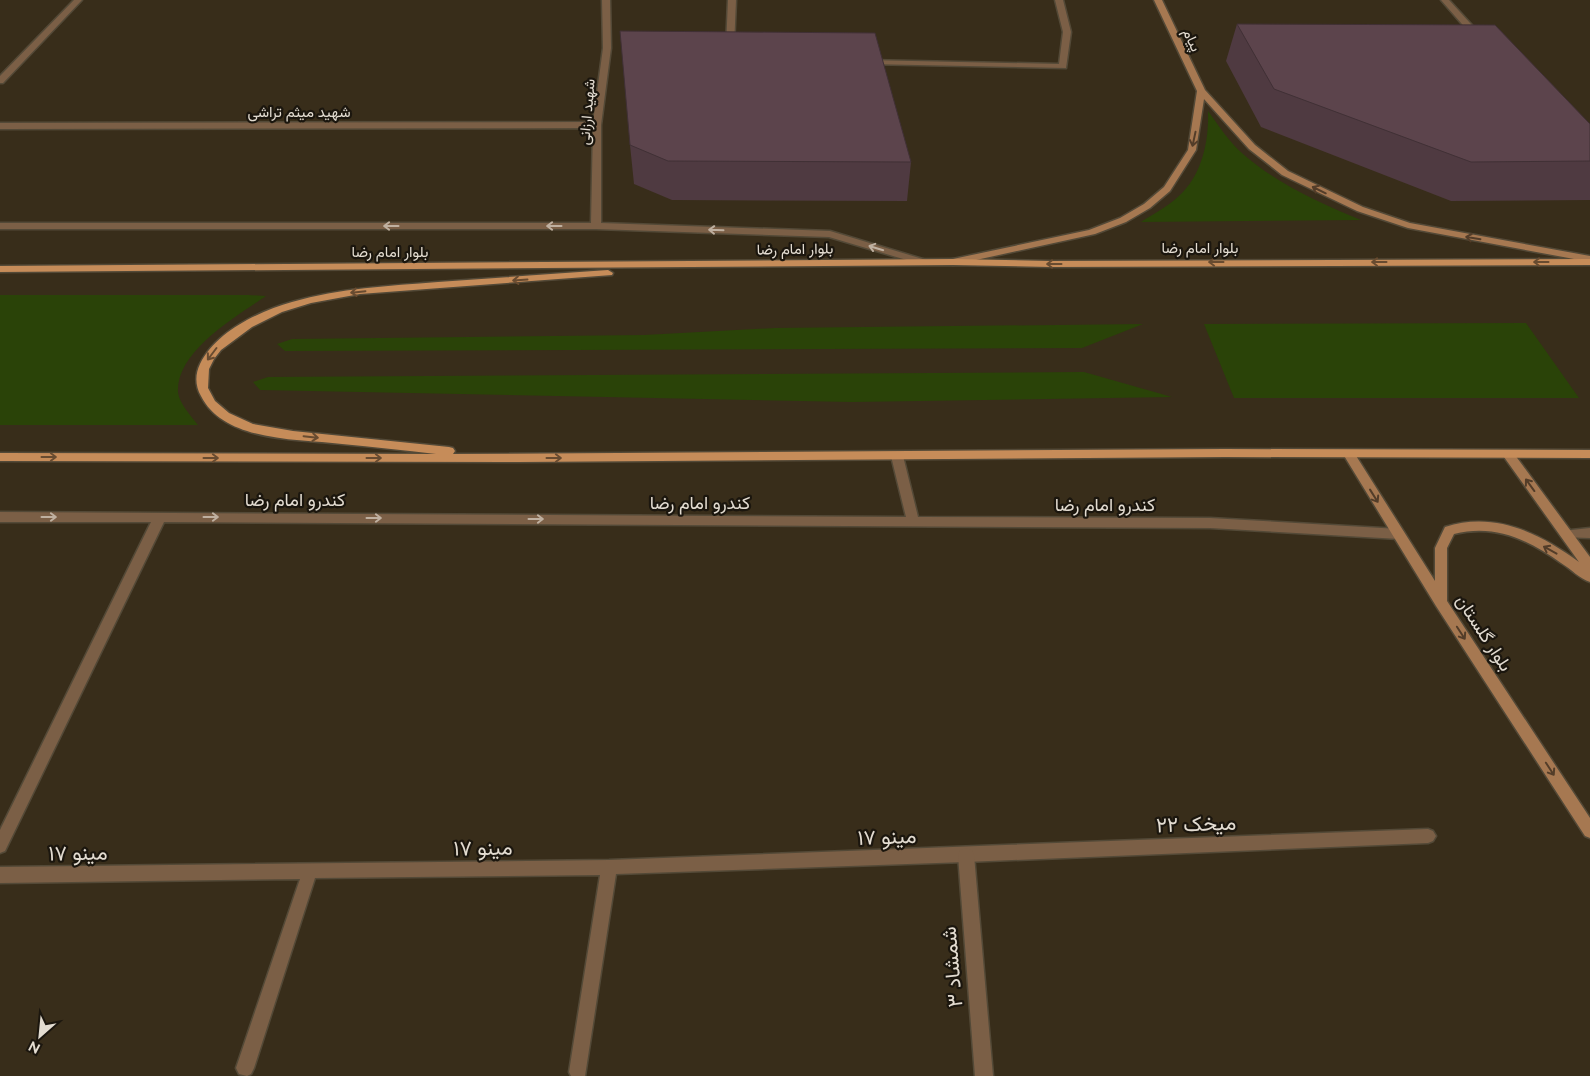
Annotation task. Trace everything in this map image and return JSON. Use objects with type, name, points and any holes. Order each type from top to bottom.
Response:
[{"type":"main road","name":"پیام","points":[[1158,0],[1201,91],[1252,148],[1285,173],[1360,209],[1417,227],[1590,261]]},
{"type":"main road","points":[[953,262],[1092,232],[1123,220],[1147,206],[1167,189],[1192,150],[1201,91]]},
{"type":"main road","name":"بلوار امام رضا","points":[[0,270],[923,262],[1050,264],[1590,261]]},
{"type":"main road","points":[[520,458],[281,434],[247,426],[225,416],[210,402],[204,393],[202,380],[204,364],[219,345],[253,321],[277,309],[327,296],[726,265]]},
{"type":"main road","points":[[0,457],[520,458],[1225,453],[1590,454]]},
{"type":"main road","name":"بلوار گلستان","points":[[1349,454],[1441,602],[1590,832]]},
{"type":"main road","points":[[1508,454],[1590,567]]},
{"type":"main road","points":[[1441,602],[1441,548],[1449,530],[1482,525],[1514,532],[1570,561],[1590,576]]},
{"type":"street","points":[[0,81],[78,0]]},
{"type":"street","name":"شهید ارزانی","points":[[596,226],[597,125],[607,48],[606,0]]},
{"type":"street","points":[[730,59],[732,0]]},
{"type":"street","points":[[857,62],[1063,66],[1067,32],[1059,0]]},
{"type":"street","points":[[1445,0],[1484,43]]},
{"type":"street","name":"شهید میثم تراشی","points":[[0,126],[597,125]]},
{"type":"street","points":[[0,226],[596,226],[830,234],[923,262]]},
{"type":"street","points":[[897,456],[913,522]]},
{"type":"street","name":"کندرو امام رضا","points":[[0,517],[1210,523],[1398,534]]},
{"type":"street","points":[[0,846],[160,517]]},
{"type":"street","points":[[1566,534],[1590,533]]},
{"type":"street","name":"میخک ۲۲","points":[[966,855],[1428,836]]},
{"type":"street","name":"مینو ۱۷","points":[[0,875],[609,867],[966,855]]},
{"type":"street","name":"شمشاد ۳","points":[[966,855],[984,1076]]},
{"type":"street","points":[[578,1072],[609,867]]},
{"type":"street","points":[[244,1068],[310,871]]},
{"type":"green space","points":[[1208,111],[1233,144],[1270,174],[1299,192],[1361,220],[1141,222],[1179,196],[1190,184],[1200,165],[1206,143]]},
{"type":"green space","points":[[0,295],[266,296],[210,336],[187,363],[180,377],[178,392],[183,405],[198,425],[0,425]]},
{"type":"green space","points":[[1526,323],[1579,398],[1234,398],[1204,324]]},
{"type":"green space","points":[[1143,324],[1082,348],[285,351],[277,344],[292,339],[644,335],[775,328]]},
{"type":"green space","points":[[1084,372],[1172,397],[852,402],[260,390],[253,382],[268,377]]},
{"type":"building","points":[[1237,24],[1495,25],[1590,124],[1590,161],[1471,162],[1274,89]]},
{"type":"building","points":[[620,31],[875,33],[911,162],[668,161],[630,145]]}]
